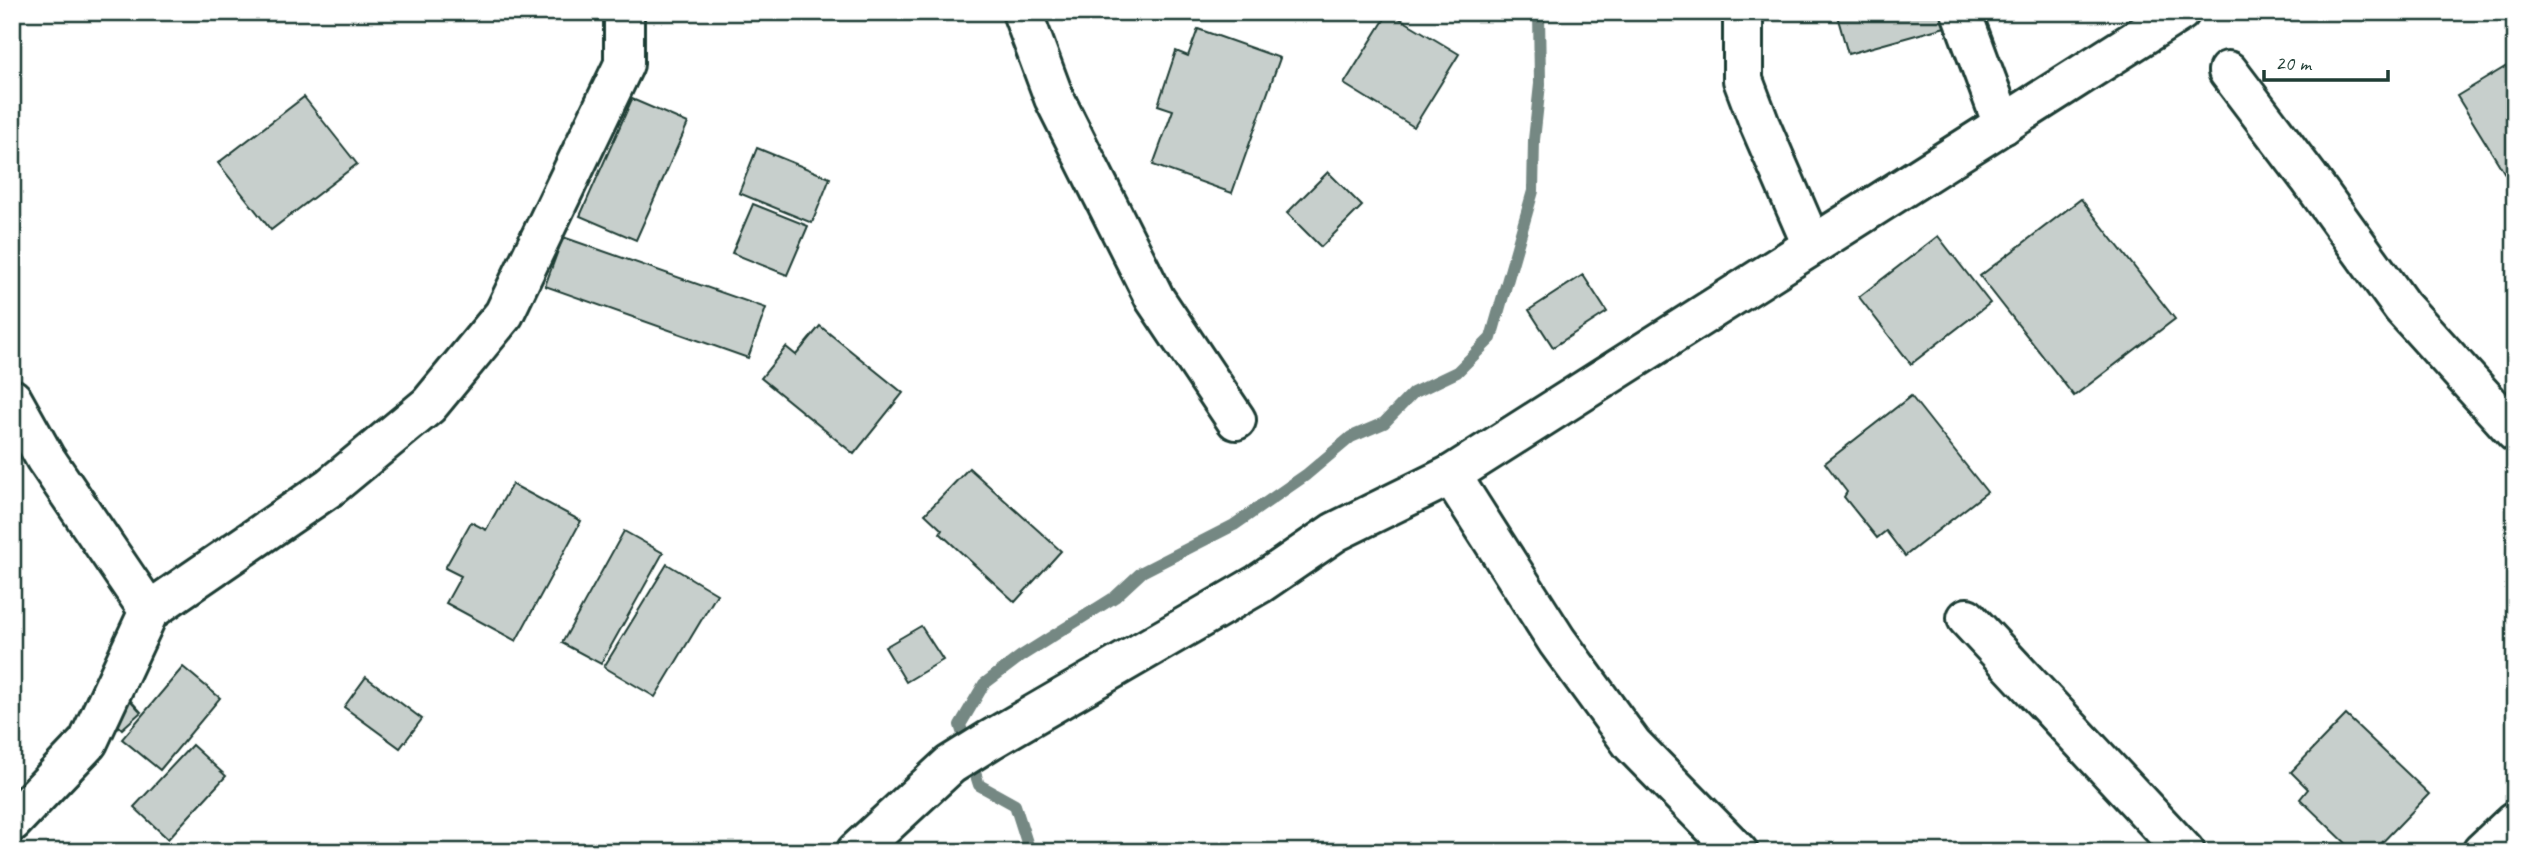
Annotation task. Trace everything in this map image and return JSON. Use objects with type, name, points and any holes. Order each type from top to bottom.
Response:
[{"type":"street","points":[[12,822],[88,742],[149,611],[330,487],[429,405],[504,314],[624,64],[622,12]]},
{"type":"street","points":[[1022,12],[1054,98],[1154,299],[1236,420]]},
{"type":"street","points":[[1743,12],[1743,80],[1812,245]]},
{"type":"street","points":[[1961,12],[2003,125]]},
{"type":"street","points":[[856,852],[950,765],[1259,584],[1335,532],[1451,475],[2180,12]]},
{"type":"street","points":[[2228,71],[2324,197],[2402,307],[2515,432]]},
{"type":"street","points":[[12,399],[45,458],[149,611]]},
{"type":"street","points":[[1451,475],[1557,641],[1632,744],[1738,852]]},
{"type":"street","points":[[1967,618],[2185,852]]},
{"type":"street","points":[[2482,852],[2515,821]]},
{"type":"building","points":[[1389,12],[1459,54],[1414,127],[1344,84]]},
{"type":"building","points":[[1836,12],[1941,12],[1945,27],[1848,54]]},
{"type":"building","points":[[1198,29],[1280,58],[1232,193],[1153,165],[1173,110],[1158,105],[1176,51],[1188,56]]},
{"type":"building","points":[[2515,61],[2515,190],[2457,96]]},
{"type":"building","points":[[304,97],[357,164],[271,230],[218,163]]},
{"type":"building","points":[[632,99],[688,123],[636,240],[580,216]]},
{"type":"building","points":[[757,148],[830,178],[812,223],[739,193]]},
{"type":"building","points":[[1328,172],[1362,206],[1321,247],[1287,213]]},
{"type":"building","points":[[2081,199],[2175,319],[2074,396],[1980,276]]},
{"type":"building","points":[[753,204],[808,226],[787,275],[732,253]]},
{"type":"building","points":[[1938,236],[1990,303],[1911,364],[1859,297]]},
{"type":"building","points":[[563,237],[766,308],[748,358],[545,286]]},
{"type":"building","points":[[1583,275],[1607,312],[1553,347],[1529,310]]},
{"type":"building","points":[[820,326],[903,393],[854,454],[761,378],[786,347],[796,355]]},
{"type":"building","points":[[1911,396],[1987,492],[1905,556],[1886,531],[1877,538],[1844,497],[1847,492],[1825,463]]},
{"type":"building","points":[[969,468],[1061,551],[1015,602],[940,533],[942,530],[925,514]]},
{"type":"building","points":[[512,484],[581,521],[516,641],[446,603],[461,576],[445,568],[471,522],[486,530]]},
{"type":"building","points":[[624,531],[663,553],[601,664],[562,643]]},
{"type":"building","points":[[667,564],[717,594],[655,697],[604,667]]},
{"type":"building","points":[[921,626],[943,660],[906,682],[885,647]]},
{"type":"building","points":[[183,667],[220,698],[160,770],[122,739]]},
{"type":"building","points":[[366,677],[422,719],[400,748],[344,707]]},
{"type":"building","points":[[130,700],[141,712],[122,729],[110,717]]},
{"type":"building","points":[[2346,715],[2429,794],[2373,852],[2355,852],[2300,799],[2308,789],[2291,772]]},
{"type":"building","points":[[192,745],[226,776],[168,839],[134,807]]},
{"type":"waterway","points":[[1030,852],[1015,805],[979,785],[960,725],[984,684],[1021,656],[1115,597],[1142,572],[1234,525],[1306,475],[1351,437],[1384,423],[1413,393],[1457,372],[1491,338],[1533,191],[1534,140],[1540,84],[1539,12]]}]
